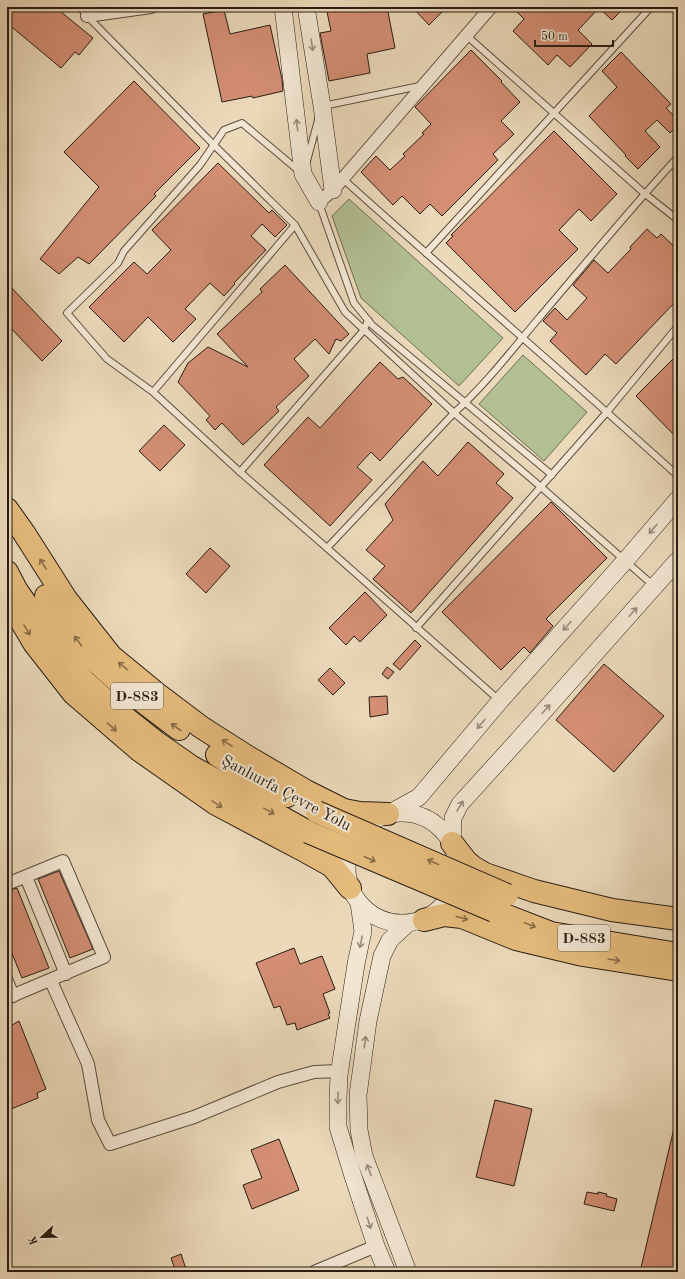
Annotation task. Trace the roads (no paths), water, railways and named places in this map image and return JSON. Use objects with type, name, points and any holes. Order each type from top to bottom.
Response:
[{"type":"highway","points":[[7,509],[66,599],[111,656],[156,693],[200,727],[248,757],[344,810],[360,813],[388,814]]},
{"type":"highway","name":"Şanlıurfa Çevre Yolu","points":[[7,528],[32,575],[57,613],[83,647],[114,677],[152,710],[190,738],[251,777],[317,812],[501,903],[551,933],[678,954]]},
{"type":"highway","name":"Şanlıurfa Çevre Yolu","points":[[7,572],[17,591],[54,644],[85,682],[122,715],[156,742],[192,767],[308,832],[501,903],[576,915],[618,924],[678,931]]},
{"type":"highway","points":[[7,597],[34,643],[74,694],[139,750],[216,804],[332,866],[354,896]]},
{"type":"highway","points":[[452,843],[473,867],[485,874],[534,892],[612,910],[678,919]]},
{"type":"highway","points":[[415,922],[444,915],[462,917],[516,939],[583,955],[678,970]]},
{"type":"street","points":[[84,12],[151,7]]},
{"type":"street","points":[[283,7],[303,174],[319,202],[338,184],[491,7]]},
{"type":"street","points":[[306,7],[322,106],[338,184]]},
{"type":"street","points":[[387,1272],[376,1246],[338,1127],[340,1071],[356,964],[363,931],[346,870],[349,851],[357,835],[371,822],[419,797],[500,701],[625,561],[678,499]]},
{"type":"street","points":[[408,1272],[364,1156],[359,1130],[358,1095],[368,1021],[382,956],[390,940],[415,922],[439,910],[450,896],[457,879],[457,861],[452,843],[453,818],[460,804],[678,560]]},
{"type":"street","points":[[388,814],[407,812],[425,817],[440,828],[452,843]]},
{"type":"street","points":[[7,884],[64,861],[104,957],[10,997],[7,981]]},
{"type":"street","points":[[26,877],[66,974]]},
{"type":"street","points":[[354,896],[372,915],[389,922],[415,922]]},
{"type":"street","points":[[51,980],[88,1064],[98,1120],[110,1144],[194,1117],[278,1082],[314,1072],[340,1071]]},
{"type":"street","points":[[314,1272],[376,1246]]},
{"type":"lane","points":[[426,253],[651,7]]},
{"type":"lane","points":[[84,12],[214,146],[295,225],[345,312],[454,413],[655,587]]},
{"type":"lane","points":[[466,36],[644,193],[678,220]]},
{"type":"lane","points":[[424,85],[322,106],[303,174],[242,122],[224,130],[200,165],[124,251],[118,263],[66,313],[107,359],[153,392],[240,472],[500,701]]},
{"type":"lane","points":[[327,548],[465,402],[523,337],[644,193],[678,156]]},
{"type":"lane","points":[[338,184],[426,253],[608,412],[678,476]]},
{"type":"lane","points":[[319,202],[354,303],[372,325],[552,475]]},
{"type":"lane","points":[[153,392],[295,225]]},
{"type":"lane","points":[[240,472],[364,330],[368,320]]},
{"type":"lane","points":[[416,628],[608,412],[678,326]]}]
